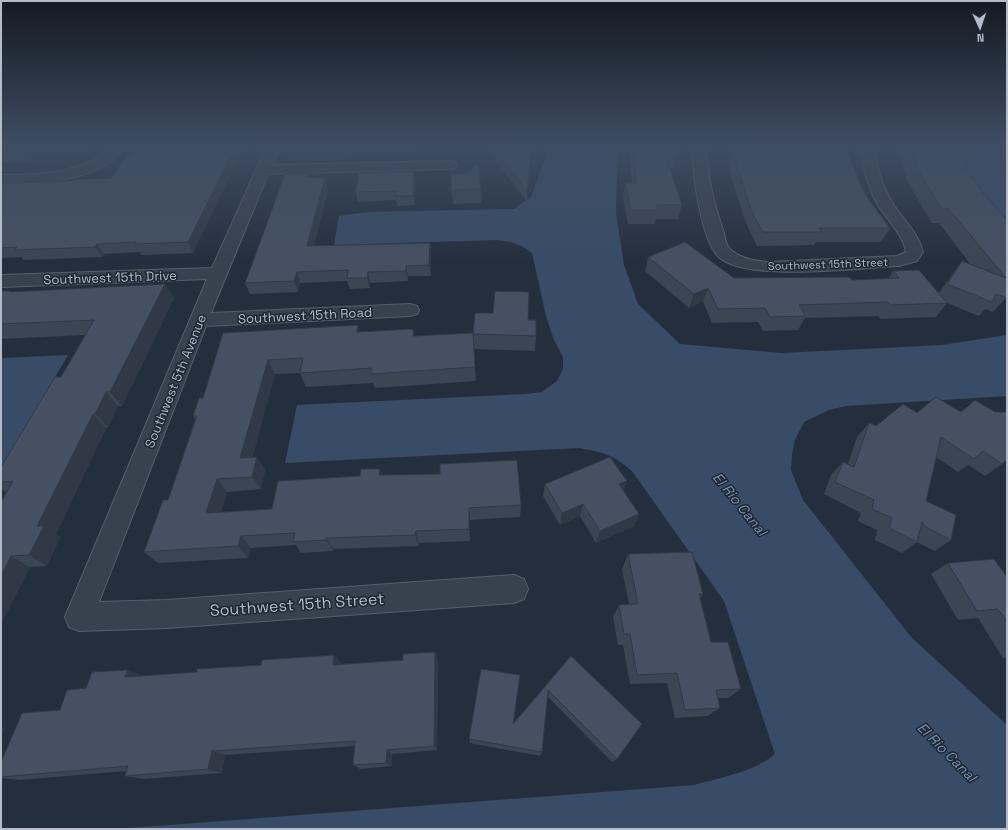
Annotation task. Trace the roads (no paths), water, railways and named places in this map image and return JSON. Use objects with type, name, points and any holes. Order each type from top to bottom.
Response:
[{"type":"street","name":"Southwest 5th Avenue","points":[[79,617],[218,273],[257,184]]},
{"type":"street","name":"Southwest 15th Street","points":[[702,184],[710,218],[722,250],[739,262],[753,266],[769,267],[899,261],[911,257],[915,252],[912,240],[893,216],[876,184]]},
{"type":"street","name":"Southwest 15th Drive","points":[[1,281],[218,273]]},
{"type":"street","name":"Southwest 15th Road","points":[[200,320],[410,310]]},
{"type":"street","name":"Southwest 15th Street","points":[[79,617],[167,614],[514,589]]},
{"type":"water","name":"El Rio Canal","points":[[536,184],[617,184],[616,213],[624,265],[638,304],[680,344],[782,353],[942,345],[1007,335],[1007,396],[846,406],[829,410],[804,422],[795,440],[791,470],[803,500],[912,638],[1007,725],[1007,829],[117,829],[694,785],[747,770],[757,766],[775,754],[724,601],[632,471],[620,461],[602,453],[579,448],[285,463],[297,405],[526,394],[542,392],[557,381],[563,369],[563,357],[554,340],[546,316],[532,253],[524,247],[498,240],[334,245],[339,216],[367,212],[514,209],[531,197]]},
{"type":"water","points":[[976,184],[1007,184],[1007,232]]},
{"type":"water","points":[[68,355],[1,469],[1,360],[3,358]]}]
